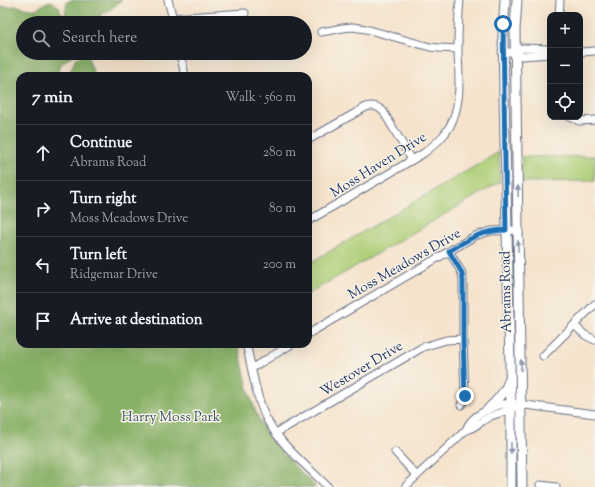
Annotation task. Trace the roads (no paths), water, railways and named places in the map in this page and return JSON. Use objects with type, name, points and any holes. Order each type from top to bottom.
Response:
[{"type":"main road","name":"Abrams Road","points":[[505,0],[503,52],[511,487]]},
{"type":"main road","name":"Abrams Road","points":[[517,0],[515,52],[522,404],[522,487]]},
{"type":"main road","points":[[488,409],[504,392],[510,378]]},
{"type":"street","points":[[168,0],[172,16]]},
{"type":"street","name":"Moss Haven Drive","points":[[312,219],[412,160],[436,143],[446,132],[453,119],[458,104],[460,0]]},
{"type":"street","points":[[559,12],[560,0]]},
{"type":"street","points":[[214,16],[245,13]]},
{"type":"street","points":[[321,32],[354,27],[430,47],[458,49]]},
{"type":"street","points":[[503,52],[515,52],[522,48],[547,49]]},
{"type":"street","points":[[583,52],[595,51]]},
{"type":"street","points":[[515,52],[522,56],[547,54]]},
{"type":"street","points":[[182,60],[184,72]]},
{"type":"street","points":[[312,138],[366,107],[376,106],[383,111],[412,160]]},
{"type":"street","points":[[583,120],[595,120]]},
{"type":"street","name":"Moss Meadows Drive","points":[[312,332],[469,239],[492,231],[518,230]]},
{"type":"street","points":[[449,251],[462,273],[463,281],[465,396],[461,405]]},
{"type":"street","points":[[543,356],[595,304]]},
{"type":"street","points":[[574,325],[585,335],[595,340]]},
{"type":"street","name":"Westover Drive","points":[[276,433],[423,347],[446,340],[463,339]]},
{"type":"street","points":[[247,348],[265,415],[286,446],[328,487]]},
{"type":"street","points":[[252,368],[285,348]]},
{"type":"street","points":[[466,430],[468,424],[480,414],[497,405],[510,406],[522,404],[595,414]]},
{"type":"street","points":[[405,487],[466,430],[510,406]]},
{"type":"street","points":[[394,452],[416,476]]},
{"type":"street","points":[[540,485],[556,487]]},
{"type":"park label","name":"Harry Moss Park","points":[[171,416]]}]
